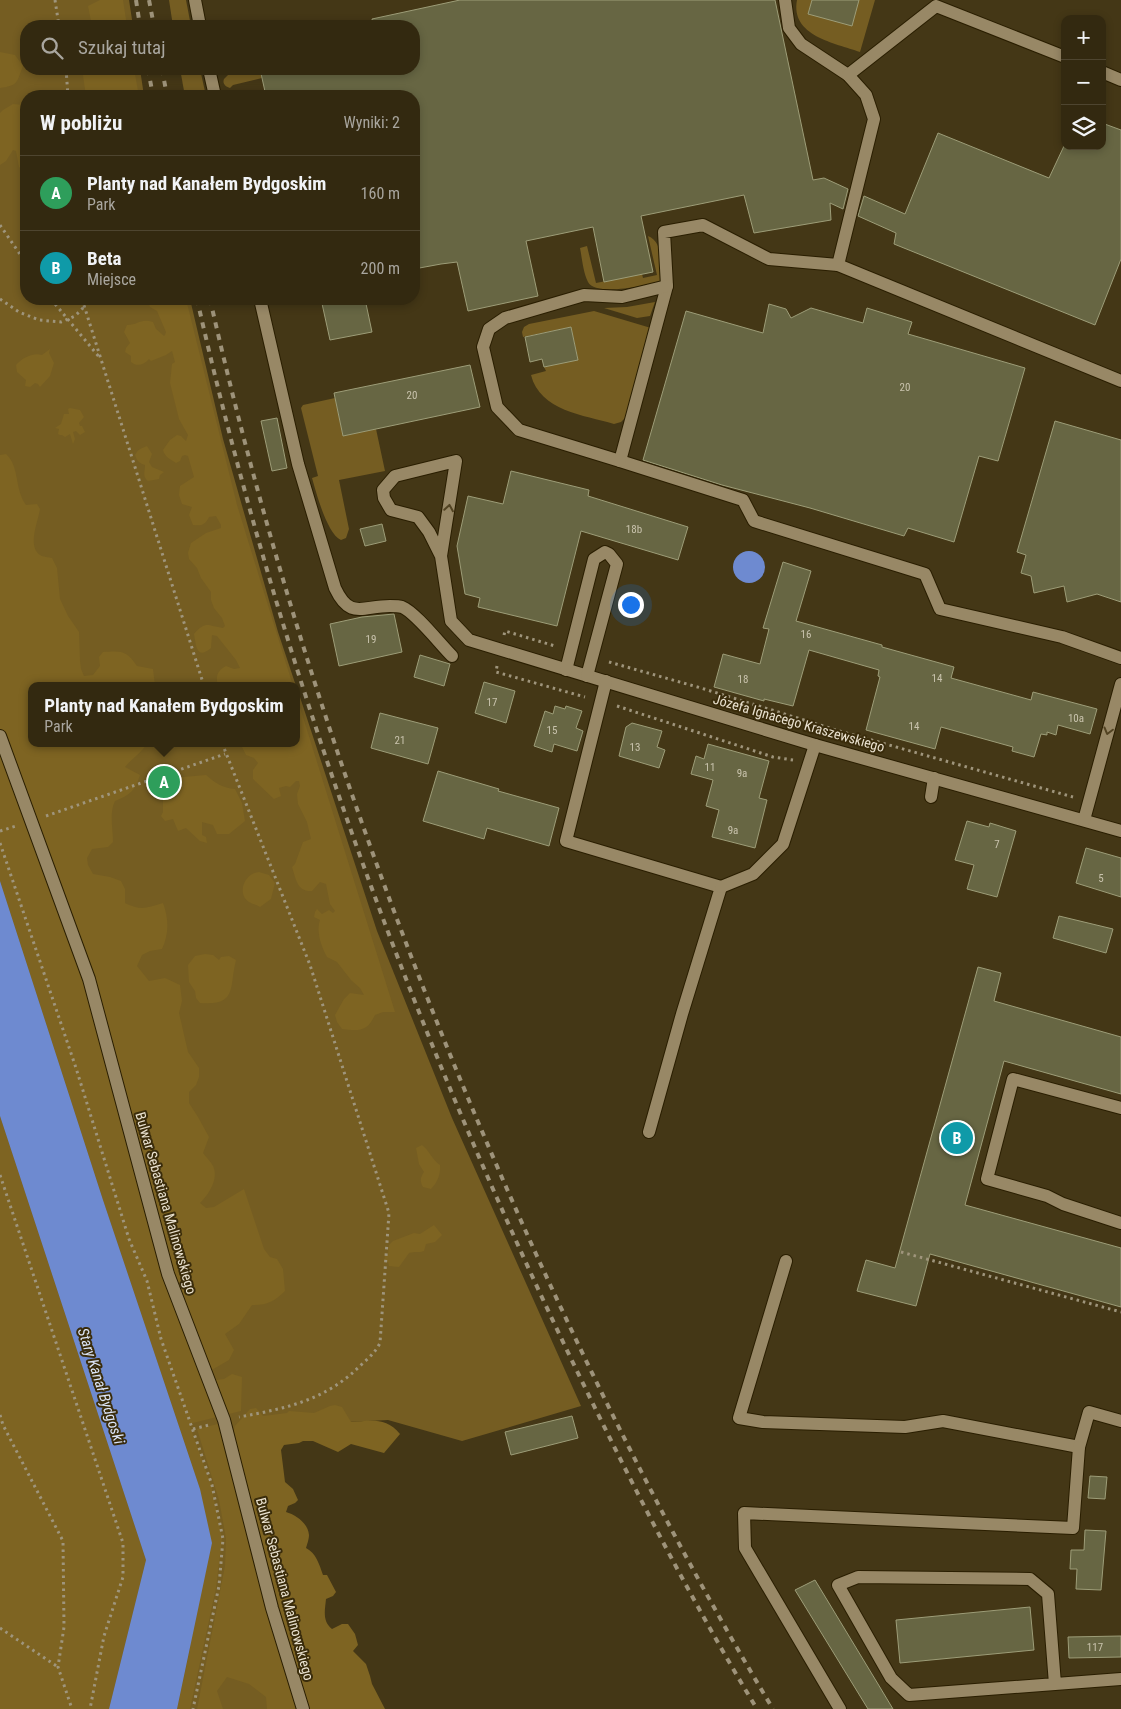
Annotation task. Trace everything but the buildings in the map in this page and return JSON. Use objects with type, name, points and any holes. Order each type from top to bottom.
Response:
[{"type":"street","points":[[195,0],[199,20]]},
{"type":"street","points":[[785,0],[788,28],[801,44],[848,75],[866,95],[874,119],[838,265]]},
{"type":"street","points":[[848,75],[936,6],[1061,55]]},
{"type":"street","points":[[1106,74],[1121,80]]},
{"type":"street","points":[[210,75],[214,90]]},
{"type":"street","points":[[620,461],[667,286],[664,232],[703,225],[769,259],[838,265],[1121,382]]},
{"type":"street","points":[[667,286],[622,296],[584,295],[505,318],[489,329],[483,347],[497,407],[519,430],[743,500],[754,521],[925,574],[940,609],[1062,637],[1121,658]]},
{"type":"street","points":[[261,305],[298,464],[335,588],[341,601],[348,607],[358,610],[401,606],[415,615],[452,656]]},
{"type":"street","points":[[456,462],[455,471],[441,556],[429,532],[418,517],[391,510],[384,498],[383,490],[395,476],[456,462]]},
{"type":"street","points":[[566,670],[594,559],[605,552],[617,564],[587,676]]},
{"type":"street","name":"Józefa Ignacego Kraszewskiego","points":[[441,556],[451,621],[469,640],[816,745],[1121,831]]},
{"type":"street","points":[[606,681],[566,841],[721,887],[753,874],[783,844],[816,745]]},
{"type":"street","points":[[1084,820],[1121,684]]},
{"type":"street","name":"Bulwar Sebastiana Malinowskiego","points":[[0,736],[89,979],[168,1274],[224,1420],[272,1608],[302,1709]]},
{"type":"street","points":[[931,797],[934,778]]},
{"type":"street","points":[[649,1132],[682,1014],[721,887]]},
{"type":"street","points":[[1121,1108],[1013,1078],[987,1179],[1048,1196],[1063,1204],[1121,1223]]},
{"type":"street","points":[[786,1261],[739,1418],[763,1422],[905,1427],[943,1421],[1080,1448]]},
{"type":"street","points":[[840,1709],[745,1548],[744,1513],[1073,1528],[1080,1448],[1089,1412],[1121,1421]]},
{"type":"street","points":[[1056,1684],[1048,1594],[1030,1578],[858,1576],[838,1585],[891,1678],[909,1695],[1056,1684],[1121,1679]]},
{"type":"path","points":[[55,0],[58,20]]},
{"type":"path","points":[[66,75],[68,90]]},
{"type":"path","points":[[1,227],[20,254]]},
{"type":"path","points":[[0,299],[19,312],[40,320],[61,322],[74,316],[85,306],[203,682]]},
{"type":"path","points":[[56,305],[102,360]]},
{"type":"path","points":[[505,631],[571,651]]},
{"type":"path","points":[[592,657],[701,688],[846,733],[1089,802]]},
{"type":"path","points":[[193,1429],[224,1420],[290,1407],[324,1393],[350,1376],[376,1350],[380,1342],[390,1213],[310,965],[223,747]]},
{"type":"path","points":[[0,831],[225,754]]},
{"type":"path","points":[[0,844],[76,1068],[129,1238],[147,1281],[161,1339],[212,1485],[223,1539],[219,1586],[193,1709]]},
{"type":"path","points":[[0,1175],[123,1543],[123,1577],[104,1636],[90,1709]]},
{"type":"path","points":[[901,1252],[1121,1312]]},
{"type":"path","points":[[0,1415],[63,1541],[64,1628],[58,1667],[72,1709]]},
{"type":"path","points":[[0,1628],[58,1667]]},
{"type":"shaded area","points":[[0,0],[129,0],[132,20],[20,20],[20,75],[141,75],[143,90],[20,90],[20,305],[191,305],[223,439],[278,632],[295,682],[28,682],[28,747],[300,747],[300,697],[377,931],[452,1118],[581,1406],[462,1441],[388,1420],[250,1427],[344,1709],[0,1709]]},
{"type":"shaded area","points":[[100,0],[123,0],[126,20],[91,20],[88,6]]},
{"type":"shaded area","points":[[169,0],[186,0],[190,20],[172,20]]},
{"type":"shaded area","points":[[797,0],[812,0],[808,14],[859,0],[875,0],[860,52],[827,41],[807,30],[800,22],[797,12]]},
{"type":"shaded area","points":[[0,52],[15,55],[20,62],[18,80],[11,86],[0,88]]},
{"type":"shaded area","points":[[83,75],[135,75],[138,90],[85,90]]},
{"type":"shaded area","points":[[181,75],[201,75],[205,90],[184,90]]},
{"type":"shaded area","points":[[228,75],[261,75],[262,78],[233,85],[230,88],[224,84],[224,79]]},
{"type":"shaded area","points":[[13,104],[20,105],[20,168],[16,151],[13,150],[6,161],[0,165],[0,113]]},
{"type":"shaded area","points":[[648,236],[657,243],[659,248],[661,260],[660,282],[622,289],[601,289],[588,282],[580,248],[587,246],[596,283],[642,274],[643,278],[657,275]]},
{"type":"shaded area","points":[[655,302],[650,316],[637,318],[604,308],[627,307]]},
{"type":"shaded area","points":[[149,305],[187,305],[237,505],[292,682],[217,682],[217,676],[221,669],[226,666],[234,669],[240,668],[236,660],[217,636],[212,635],[211,648],[206,652],[200,652],[196,646],[194,634],[201,627],[207,625],[223,628],[225,626],[222,618],[214,608],[211,592],[201,578],[197,568],[189,559],[188,553],[191,543],[206,533],[221,528],[221,525],[216,516],[209,517],[203,524],[193,525],[189,515],[192,507],[182,504],[179,495],[180,486],[194,477],[188,456],[182,456],[180,461],[176,463],[166,456],[163,450],[170,440],[177,435],[186,441],[188,435],[179,419],[170,383],[172,364],[175,362],[172,351],[138,365],[131,362],[131,356],[125,352],[130,343],[124,332],[127,325],[142,321],[153,322],[156,329],[165,335],[166,332],[157,311]]},
{"type":"shaded area","points":[[594,311],[651,328],[625,418],[621,422],[614,424],[565,410],[544,397],[536,387],[531,375],[546,371],[544,367],[578,359],[571,327],[523,337],[522,332],[524,327],[529,324]]},
{"type":"shaded area","points":[[50,349],[49,353],[54,363],[50,376],[40,387],[35,383],[30,387],[25,386],[26,380],[17,372],[16,365],[28,356],[42,355]]},
{"type":"shaded area","points":[[335,398],[343,436],[376,429],[385,471],[339,480],[349,529],[346,538],[341,540],[331,530],[316,493],[312,478],[318,476],[301,408],[303,405]]},
{"type":"shaded area","points":[[68,409],[80,410],[84,417],[79,423],[85,432],[80,435],[76,431],[73,432],[75,439],[73,444],[70,434],[65,437],[60,435],[58,434],[59,429],[55,428],[61,424],[64,414],[69,414]]},
{"type":"shaded area","points":[[147,446],[152,454],[149,462],[152,467],[164,472],[160,475],[159,479],[148,481],[146,479],[144,474],[145,465],[138,462],[135,455],[139,450]]},
{"type":"shaded area","points":[[6,454],[10,459],[26,505],[37,504],[40,509],[34,534],[34,546],[40,555],[52,558],[57,568],[60,599],[68,616],[79,632],[80,661],[84,676],[93,675],[100,666],[99,657],[103,652],[126,654],[137,666],[153,669],[155,682],[28,682],[28,747],[144,747],[125,767],[140,775],[131,792],[115,801],[112,816],[113,842],[108,847],[92,849],[87,858],[88,865],[93,874],[121,881],[125,889],[125,903],[144,908],[163,903],[167,926],[166,938],[162,949],[150,951],[142,955],[137,966],[149,981],[165,978],[180,985],[182,1001],[179,1013],[188,1052],[199,1068],[199,1077],[196,1085],[189,1092],[189,1103],[209,1137],[203,1153],[215,1171],[212,1186],[200,1203],[206,1208],[214,1207],[244,1189],[264,1249],[270,1257],[277,1259],[283,1269],[285,1291],[270,1302],[252,1305],[239,1324],[225,1334],[234,1350],[229,1360],[210,1371],[216,1380],[224,1379],[232,1374],[242,1377],[241,1411],[189,1424],[211,1485],[222,1539],[216,1588],[190,1709],[177,1709],[190,1649],[200,1489],[103,1200],[0,881],[0,455]]},
{"type":"shaded area","points":[[300,708],[395,1012],[383,1012],[375,1015],[369,1025],[362,1029],[342,1029],[335,1015],[344,999],[350,993],[364,995],[337,962],[327,957],[321,944],[319,934],[320,920],[314,917],[315,912],[317,909],[322,914],[329,910],[333,913],[335,911],[330,904],[326,884],[320,882],[312,891],[303,889],[296,880],[292,867],[295,864],[303,842],[311,839],[307,822],[298,804],[299,781],[296,781],[290,787],[279,788],[281,796],[274,799],[253,779],[253,770],[258,763],[254,758],[246,755],[242,747],[300,747]]},
{"type":"shaded area","points":[[206,775],[219,785],[235,789],[242,803],[245,821],[229,834],[217,834],[213,825],[202,822],[202,835],[206,837],[207,843],[200,841],[186,828],[178,831],[173,819],[165,821],[161,816],[163,812],[163,789],[171,778]]},
{"type":"shaded area","points":[[259,872],[269,875],[275,883],[271,899],[260,907],[249,902],[243,894],[246,880],[254,873]]},
{"type":"shaded area","points":[[213,955],[219,960],[221,957],[229,956],[236,960],[230,993],[221,1001],[200,1003],[189,982],[188,965],[195,956]]},
{"type":"shaded area","points":[[0,1116],[146,1560],[109,1709],[0,1709]]},
{"type":"shaded area","points":[[422,1145],[440,1165],[438,1178],[431,1189],[423,1187],[421,1181],[424,1172],[419,1164],[416,1148]]},
{"type":"shaded area","points":[[434,1225],[442,1235],[435,1242],[426,1244],[424,1251],[409,1253],[399,1267],[389,1266],[388,1262],[384,1262],[385,1255],[388,1255],[389,1245],[393,1241],[414,1233],[420,1234]]},
{"type":"shaded area","points":[[335,1405],[342,1407],[351,1422],[384,1422],[400,1434],[384,1453],[351,1444],[338,1452],[313,1441],[284,1445],[281,1450],[285,1482],[293,1489],[298,1500],[288,1506],[286,1512],[294,1515],[304,1523],[309,1535],[306,1548],[315,1556],[323,1575],[327,1575],[336,1592],[333,1596],[326,1599],[325,1615],[329,1626],[332,1629],[342,1624],[348,1624],[355,1634],[358,1645],[353,1651],[366,1664],[372,1684],[385,1709],[309,1709],[267,1565],[233,1435],[235,1426],[250,1409],[256,1408],[263,1416],[287,1413],[289,1411],[314,1413]]},
{"type":"shaded area","points":[[222,1423],[302,1709],[267,1709],[266,1697],[249,1684],[227,1677],[217,1691],[223,1709],[197,1709],[225,1566],[226,1538],[219,1500],[197,1429]]},
{"type":"water","points":[[749,551],[760,556],[765,567],[760,578],[749,583],[738,578],[733,567],[738,556]]},
{"type":"water","name":"Stary Kanał Bydgoski","points":[[0,881],[103,1200],[200,1489],[212,1543],[177,1709],[109,1709],[146,1560],[0,1116]]},
{"type":"railway","points":[[136,0],[139,20]]},
{"type":"railway","points":[[149,0],[153,20]]},
{"type":"railway","points":[[149,75],[152,90]]},
{"type":"railway","points":[[163,75],[166,90]]},
{"type":"railway","points":[[198,305],[266,567],[307,700],[351,831],[399,962],[451,1091],[506,1218],[564,1344],[656,1529],[705,1620],[757,1709]]},
{"type":"railway","points":[[211,305],[240,422],[273,544],[309,665],[391,904],[437,1022],[485,1139],[536,1254],[619,1428],[678,1542],[773,1709]]},
{"type":"place","name":"Planty nad Kanałem Bydgoskim","points":[[164,782]]},
{"type":"place","name":"Beta","points":[[957,1138]]}]
